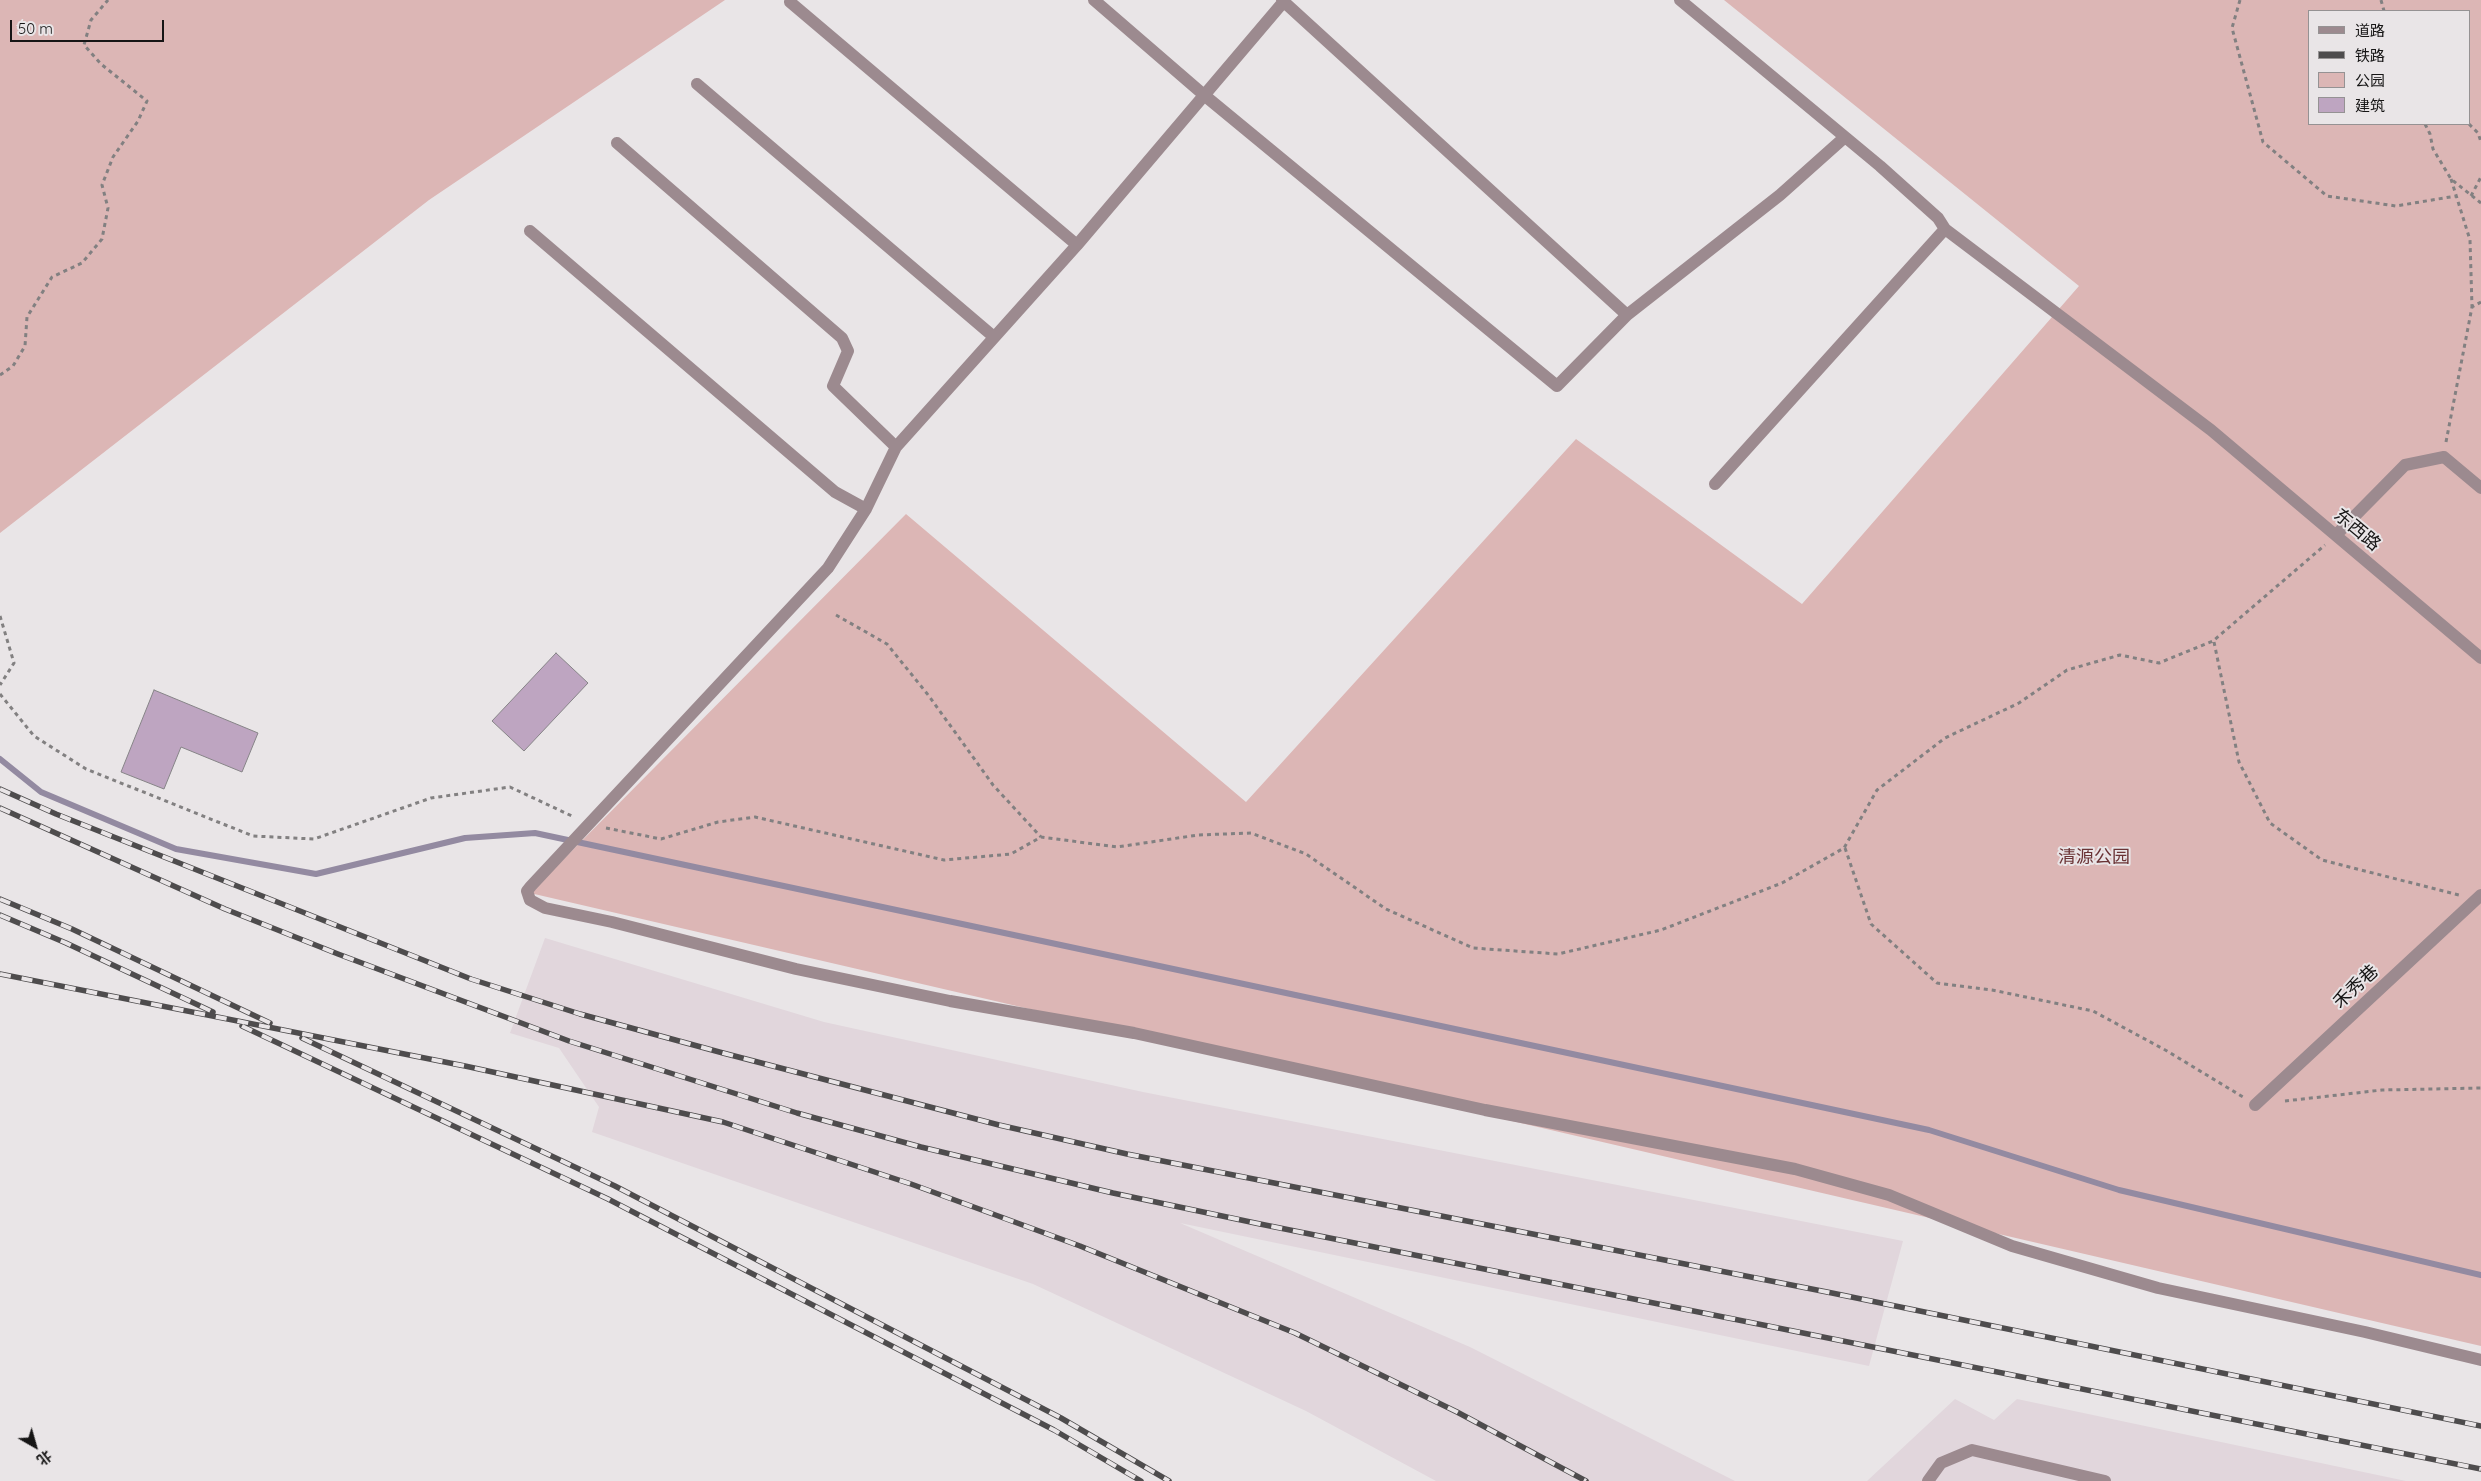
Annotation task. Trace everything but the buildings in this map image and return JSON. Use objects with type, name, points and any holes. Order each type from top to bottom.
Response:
[{"type":"street","points":[[1094,0],[1204,95],[1557,386],[1627,315],[1780,195],[1845,137]]},
{"type":"street","points":[[1627,315],[1283,0],[1077,245],[896,447],[866,509],[828,568],[532,886],[527,892],[530,900],[545,908],[612,922],[796,969],[950,1001],[1134,1033],[1484,1110],[1796,1169],[1889,1195],[2012,1246],[2158,1288],[2365,1332],[2481,1360]]},
{"type":"street","name":"东西路","points":[[1680,0],[1845,137],[1931,212],[1945,229],[2211,430],[2481,658]]},
{"type":"street","points":[[790,2],[1077,245]]},
{"type":"street","points":[[697,84],[994,337]]},
{"type":"street","points":[[617,143],[842,338],[848,351],[833,386],[896,447]]},
{"type":"street","points":[[1715,484],[1945,229]]},
{"type":"street","points":[[530,230],[835,492],[866,509]]},
{"type":"street","points":[[2336,535],[2405,465],[2444,457],[2481,488]]},
{"type":"street","name":"禾秀巷","points":[[2255,1104],[2479,896]]},
{"type":"street","points":[[1928,1481],[1941,1463],[1972,1450],[2105,1481]]},
{"type":"path","points":[[0,375],[13,366],[25,346],[27,317],[52,277],[82,263],[102,239],[108,208],[102,185],[113,157],[138,122],[147,101],[101,64],[84,45],[91,20],[108,0]]},
{"type":"path","points":[[2240,0],[2232,28],[2263,142],[2327,196],[2396,206],[2456,196]]},
{"type":"path","points":[[2425,125],[2430,134],[2433,149],[2451,179],[2470,240],[2472,307],[2444,457]]},
{"type":"path","points":[[2470,125],[2478,133],[2481,142]]},
{"type":"path","points":[[2471,196],[2481,178]]},
{"type":"path","points":[[2451,179],[2481,204]]},
{"type":"path","points":[[2472,307],[2481,302]]},
{"type":"path","points":[[0,694],[34,736],[86,769],[253,836],[314,839],[432,798],[510,787],[587,828],[661,839],[718,822],[754,817],[944,860],[1011,854],[1041,837],[1117,847],[1198,835],[1251,832],[1306,854],[1386,909],[1473,948],[1558,954],[1661,930],[1782,883],[1844,848],[1876,790],[1945,738],[2019,703],[2067,670],[2120,655],[2159,663],[2214,642],[2336,535]]},
{"type":"path","points":[[836,615],[886,644],[929,696],[993,785],[1041,837]]},
{"type":"path","points":[[0,616],[14,663],[0,685]]},
{"type":"path","points":[[2214,642],[2240,762],[2270,823],[2322,860],[2401,881],[2479,896]]},
{"type":"path","points":[[1844,848],[1871,924],[1937,984],[1992,990],[2093,1011],[2167,1050],[2255,1104],[2382,1090],[2481,1088]]},
{"type":"shaded area","points":[[545,938],[824,1022],[1143,1092],[1903,1241],[1869,1366],[1180,1223],[1470,1347],[1735,1481],[1436,1481],[1306,1411],[1033,1284],[592,1132],[599,1107],[559,1048],[510,1033]]},
{"type":"shaded area","points":[[1955,1399],[1994,1420],[2017,1399],[2406,1481],[1867,1481]]},
{"type":"green space","points":[[0,0],[725,0],[429,200],[0,533]]},
{"type":"green space","name":"清源公园","points":[[1724,0],[2481,0],[2481,1346],[530,893],[906,514],[1246,802],[1576,439],[1802,604],[2079,286]]},
{"type":"waterway","points":[[0,759],[41,792],[176,849],[316,874],[465,838],[535,833],[1929,1130],[2119,1190],[2481,1275]]},
{"type":"railway","points":[[0,789],[56,814],[471,979],[580,1014],[999,1125],[1127,1154],[1832,1293],[2481,1426]]},
{"type":"railway","points":[[0,808],[225,909],[338,954],[569,1041],[797,1113],[921,1147],[1113,1193],[1260,1224],[2481,1469]]},
{"type":"railway","points":[[0,899],[72,929],[270,1023]]},
{"type":"railway","points":[[0,915],[66,943],[213,1012]]},
{"type":"railway","points":[[0,974],[465,1066],[723,1122],[911,1184],[1080,1246],[1295,1333],[1457,1412],[1586,1481]]},
{"type":"railway","points":[[242,1026],[608,1199],[1054,1430],[1141,1481]]},
{"type":"railway","points":[[302,1038],[615,1186],[1061,1418],[1169,1481]]}]
